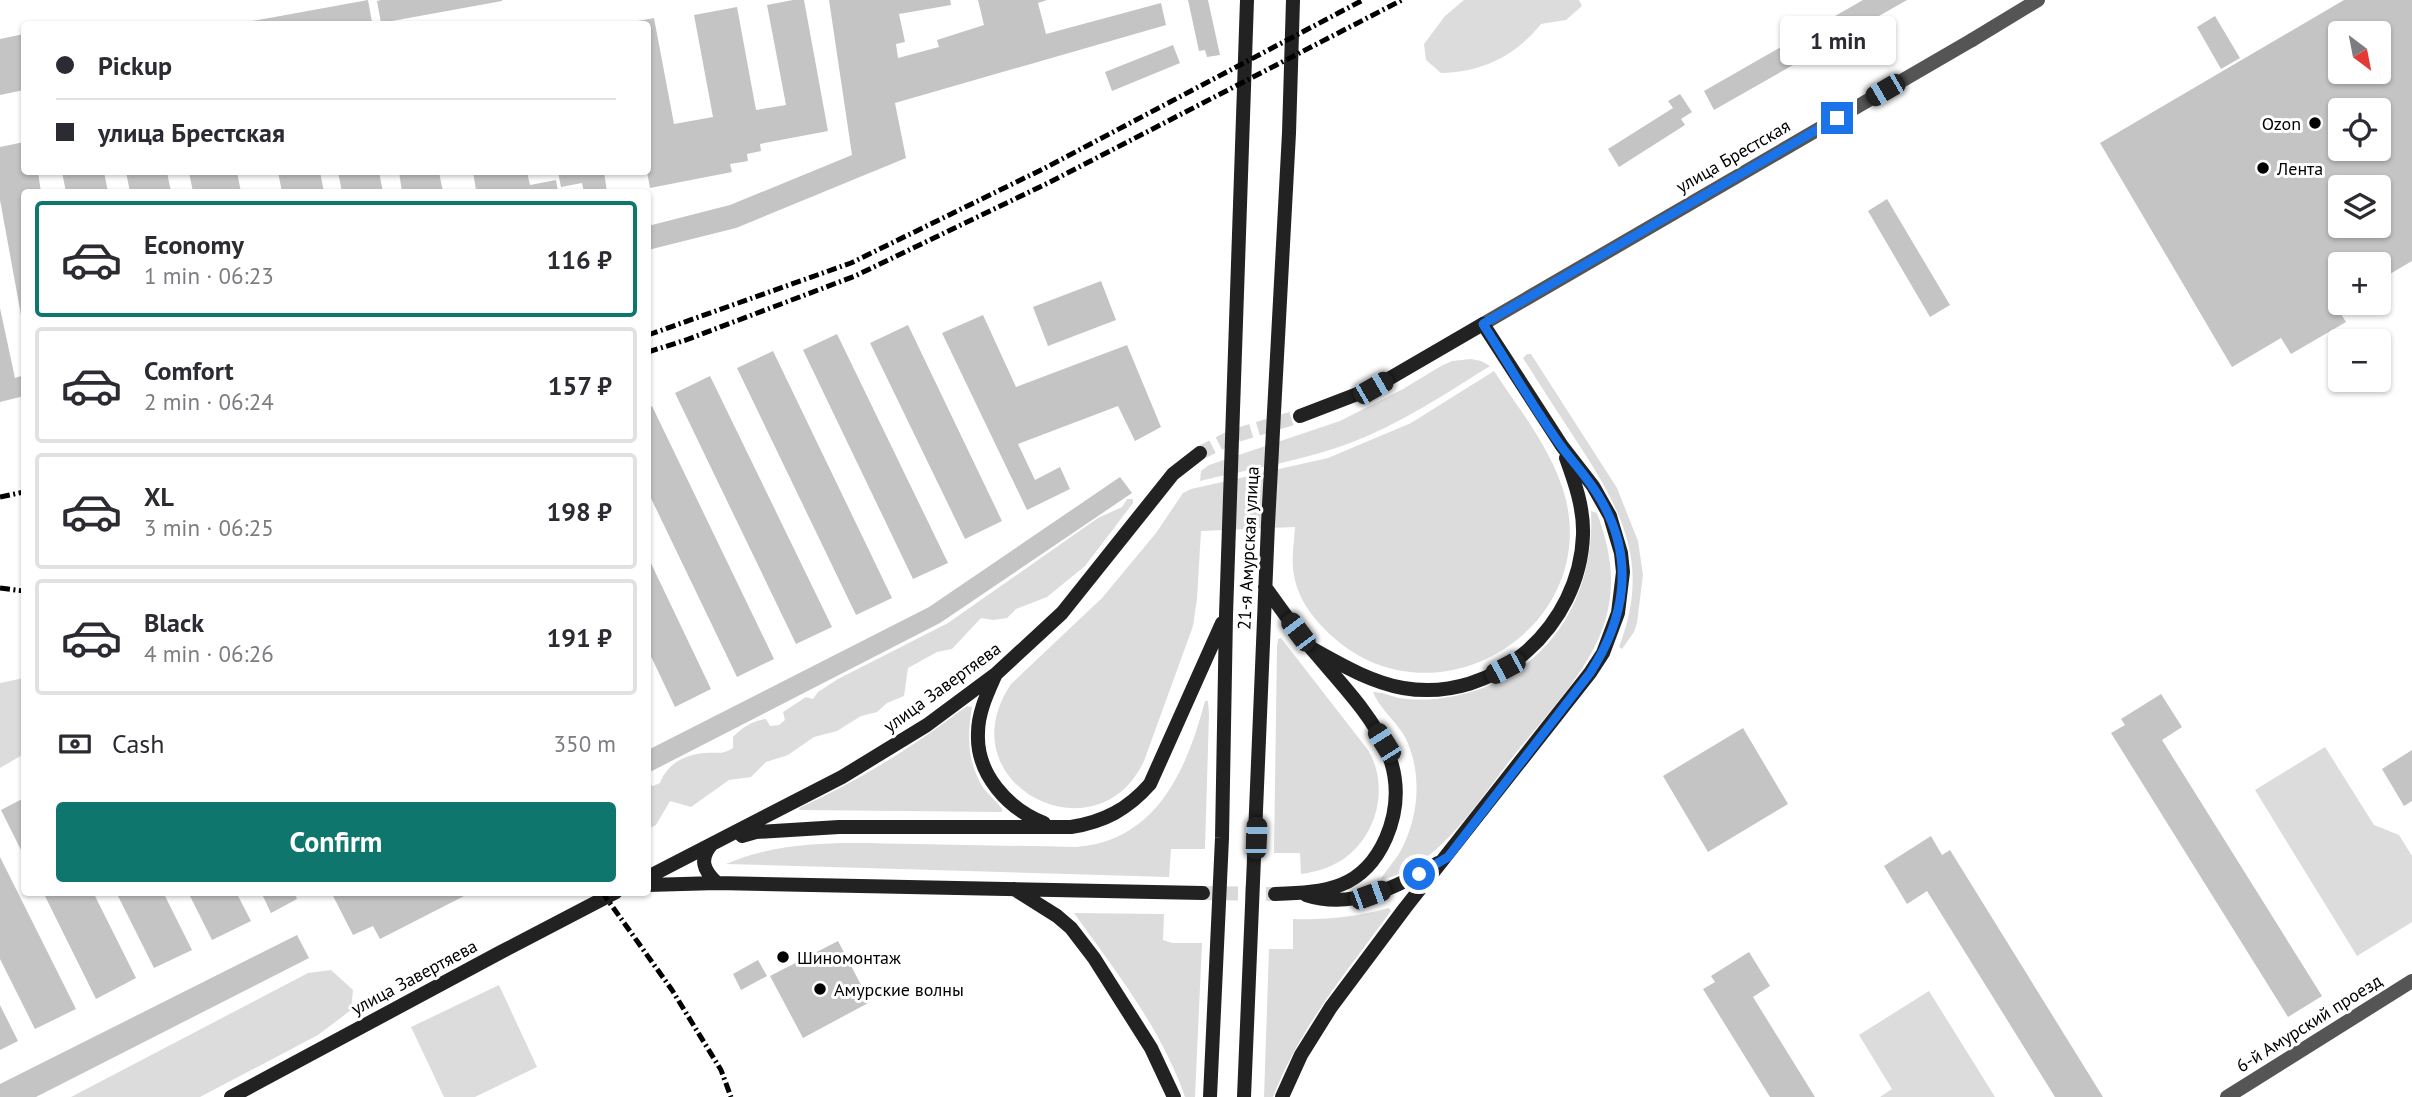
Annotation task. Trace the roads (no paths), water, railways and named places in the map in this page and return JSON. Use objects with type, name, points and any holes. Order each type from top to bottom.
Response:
[{"type":"main road","name":"21-я Амурская улица","points":[[1210,1097],[1222,838],[1226,615],[1247,0]]},
{"type":"main road","name":"21-я Амурская улица","points":[[1244,1097],[1293,0]]},
{"type":"main road","points":[[1282,1097],[1301,1055],[1331,1007],[1603,653],[1618,613],[1623,572],[1621,553],[1610,516],[1483,324],[1373,388],[1300,416]]},
{"type":"main road","points":[[1311,648],[1374,680],[1405,688],[1431,690],[1458,687],[1484,679],[1528,651],[1548,631],[1565,606],[1575,582],[1583,545],[1580,503],[1562,446]]},
{"type":"main road","name":"улица Завертяева","points":[[651,875],[842,777],[886,751],[997,673],[1062,613],[1173,474],[1200,453]]},
{"type":"main road","points":[[1265,587],[1371,722],[1384,743],[1392,765],[1397,801],[1395,816],[1383,845],[1362,873],[1337,887],[1275,894]]},
{"type":"main road","points":[[717,883],[707,874],[704,863],[710,844],[756,832],[792,828],[1052,826],[1087,824],[1114,815],[1131,804],[1150,783],[1226,615]]},
{"type":"main road","points":[[997,673],[987,693],[978,733],[984,765],[991,780],[1017,809],[1052,826]]},
{"type":"main road","points":[[1300,893],[1318,899],[1339,901],[1370,895],[1419,874],[1448,857]]},
{"type":"main road","points":[[651,886],[717,883],[1203,893]]},
{"type":"main road","points":[[1013,888],[1071,928],[1094,958],[1151,1048],[1174,1097]]},
{"type":"main road","name":"улица Завертяева","points":[[231,1097],[608,896]]},
{"type":"street","name":"улица Брестская","points":[[1483,324],[2038,0]]},
{"type":"street","name":"6-й Амурский проезд","points":[[2227,1097],[2412,981]]},
{"type":"tunnel","points":[[1200,453],[1234,436],[1300,416]]},
{"type":"tunnel","points":[[1203,893],[1275,894]]},
{"type":"railway","points":[[651,334],[851,263],[1045,168],[1363,0]]},
{"type":"railway","points":[[651,351],[855,276],[1050,182],[1402,0]]},
{"type":"railway","points":[[0,497],[21,493]]},
{"type":"railway","points":[[0,588],[21,591]]},
{"type":"railway","points":[[605,896],[672,990],[721,1070],[731,1097]]},
{"type":"place","name":"Ozon","points":[[2315,123]]},
{"type":"place","name":"Лента","points":[[2263,168]]},
{"type":"place","name":"Шиномонтаж","points":[[783,957]]},
{"type":"place","name":"Амурские волны","points":[[820,989]]}]
